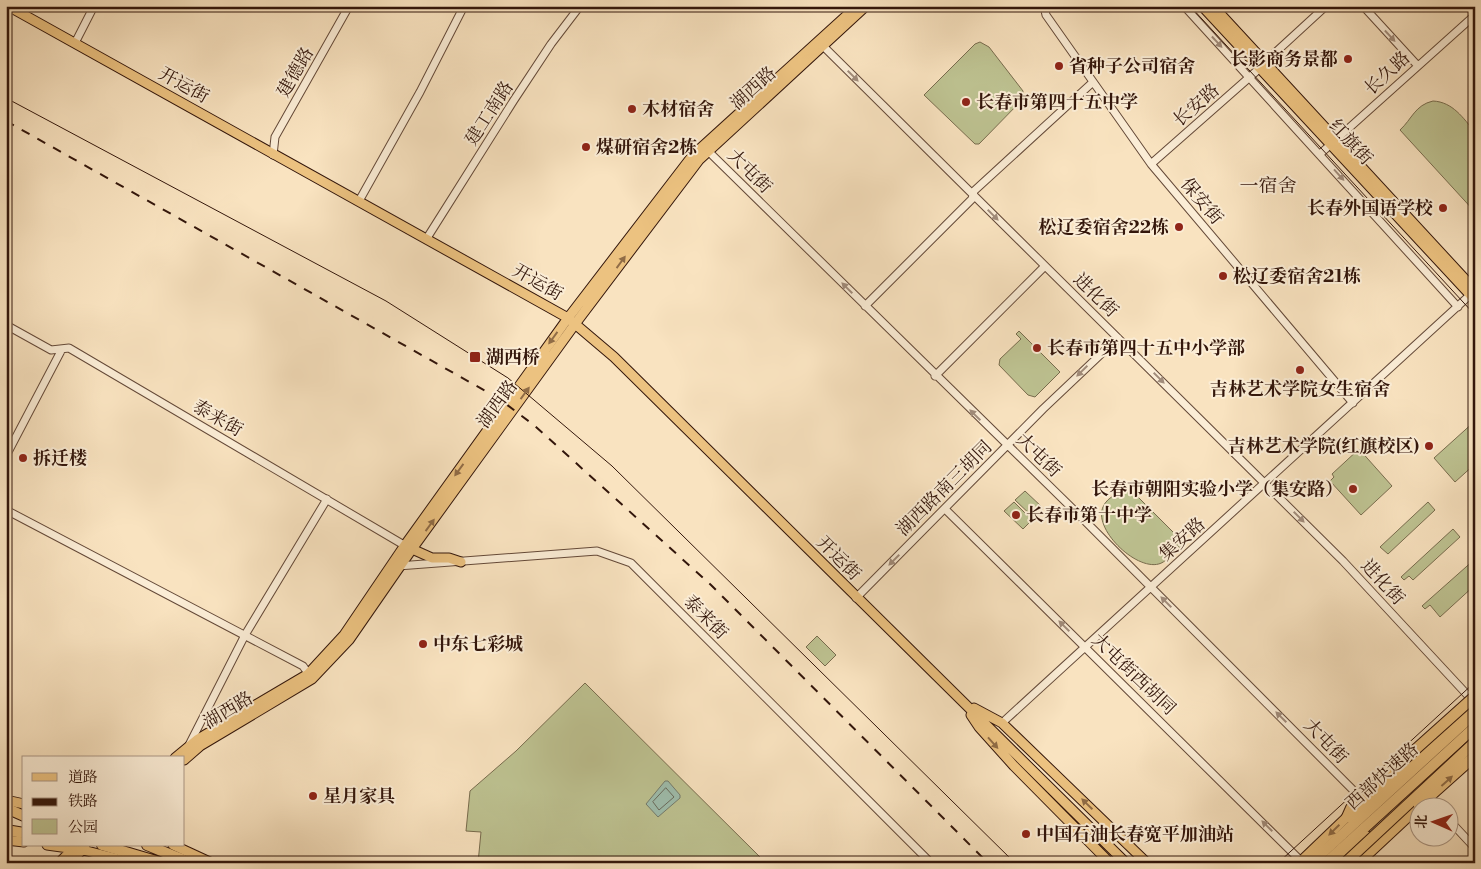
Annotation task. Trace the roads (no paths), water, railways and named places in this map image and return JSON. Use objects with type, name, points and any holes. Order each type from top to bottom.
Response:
[{"type":"highway","points":[[1347,817],[1351,808],[1475,696]]},
{"type":"highway","name":"西部快速路","points":[[1304,862],[1475,712]]},
{"type":"highway","name":"西部快速路","points":[[1326,863],[1475,727]]},
{"type":"highway","points":[[1345,863],[1475,742]]},
{"type":"highway","points":[[1431,796],[1475,756]]},
{"type":"highway","points":[[6,808],[22,816]]},
{"type":"highway","points":[[6,815],[22,817]]},
{"type":"highway","points":[[1358,863],[1408,817]]},
{"type":"highway","points":[[6,830],[22,833]]},
{"type":"highway","points":[[105,846],[163,863]]},
{"type":"highway","points":[[149,846],[191,863]]},
{"type":"main road","name":"开运街","points":[[8,6],[25,10],[75,43],[568,318],[614,357],[856,598],[964,704],[996,732],[1126,863]]},
{"type":"main road","name":"湖西路","points":[[821,44],[857,6]]},
{"type":"main road","name":"湖西路","points":[[185,759],[200,746],[310,676],[349,640],[401,566],[408,547],[568,318],[705,148],[866,6]]},
{"type":"main road","name":"红旗街","points":[[1202,6],[1262,66],[1473,295]]},
{"type":"main road","name":"红旗街","points":[[1213,6],[1262,66]]},
{"type":"main road","name":"湖西路","points":[[177,756],[198,739],[310,676],[344,635],[391,566],[408,547],[705,148]]},
{"type":"main road","points":[[408,547],[432,558],[448,558],[460,562]]},
{"type":"main road","name":"开运街","points":[[964,704],[1002,723],[1147,863]]},
{"type":"main road","name":"开运街","points":[[964,704],[979,727],[1014,766],[1110,863]]},
{"type":"main road","points":[[1304,862],[1347,817],[1358,813],[1475,704]]},
{"type":"main road","points":[[1337,863],[1475,738]]},
{"type":"main road","points":[[6,800],[22,804]]},
{"type":"main road","points":[[6,840],[22,842]]},
{"type":"main road","points":[[64,846],[80,847],[134,863]]},
{"type":"main road","points":[[176,846],[212,863]]},
{"type":"main road","points":[[59,863],[80,847]]},
{"type":"main road","points":[[69,863],[80,847]]},
{"type":"street","points":[[75,43],[94,6]]},
{"type":"street","name":"建德路","points":[[273,155],[276,137],[349,6]]},
{"type":"street","points":[[359,201],[420,92],[464,6]]},
{"type":"street","name":"建工南路","points":[[427,238],[551,44],[580,6]]},
{"type":"street","name":"保安街","points":[[1044,6],[1046,15],[1151,164],[1353,403]]},
{"type":"street","points":[[1184,6],[1458,307]]},
{"type":"street","name":"长安路","points":[[1151,164],[1250,78],[1326,6]]},
{"type":"street","points":[[1363,6],[1418,66]]},
{"type":"street","name":"长久路","points":[[1320,154],[1475,15]]},
{"type":"street","name":"进化街","points":[[821,44],[1266,483],[1343,561],[1475,704]]},
{"type":"street","points":[[864,306],[974,192],[1093,82]]},
{"type":"street","name":"大屯街","points":[[705,148],[1352,789]]},
{"type":"street","points":[[935,376],[1045,266]]},
{"type":"street","name":"集安路","points":[[1002,723],[1473,295]]},
{"type":"street","name":"泰来街","points":[[6,325],[51,350],[60,351],[69,348],[408,547]]},
{"type":"street","name":"湖西路南三胡同","points":[[856,598],[1007,446],[1118,338]]},
{"type":"street","points":[[51,350],[55,361]]},
{"type":"street","points":[[6,456],[60,351]]},
{"type":"street","points":[[188,747],[245,635],[327,499]]},
{"type":"street","name":"大屯街西胡同","points":[[945,509],[1304,862]]},
{"type":"street","points":[[6,510],[303,666],[310,676]]},
{"type":"street","name":"泰来街","points":[[391,566],[597,551],[631,563],[931,863]]},
{"type":"street","points":[[1352,863],[1404,815],[1420,788],[1428,796]]},
{"type":"street","points":[[1458,830],[1475,848]]},
{"type":"water","points":[[665,781],[668,781],[680,795],[680,798],[658,817],[646,804]]},
{"type":"tram line","points":[[1190,6],[1475,315]]},
{"type":"tram line","points":[[6,98],[386,301],[508,378],[612,466],[1015,863]]},
{"type":"tram line","points":[[1278,863],[1475,682]]},
{"type":"railway","points":[[6,121],[498,398],[535,426],[711,585],[988,863]]},
{"type":"place","name":"长影商务景都","points":[[1348,59]]},
{"type":"place","name":"省种子公司宿舍","points":[[1059,66]]},
{"type":"place","name":"长春市第四十五中学","points":[[966,102]]},
{"type":"place","name":"木材宿舍","points":[[632,109]]},
{"type":"place","name":"煤研宿舍2栋","points":[[586,147]]},
{"type":"place","name":"长春外国语学校","points":[[1443,208]]},
{"type":"place","name":"松辽委宿舍22栋","points":[[1179,227]]},
{"type":"place","name":"松辽委宿舍21栋","points":[[1223,276]]},
{"type":"place","name":"长春市第四十五中小学部","points":[[1037,348]]},
{"type":"place","name":"湖西桥","points":[[475,357]]},
{"type":"place","name":"吉林艺术学院女生宿舍","points":[[1300,370]]},
{"type":"place","name":"吉林艺术学院(红旗校区)","points":[[1429,446]]},
{"type":"place","name":"拆迁楼","points":[[23,458]]},
{"type":"place","name":"长春市朝阳实验小学（集安路）","points":[[1353,489]]},
{"type":"place","name":"长春市第十中学","points":[[1016,515]]},
{"type":"place","name":"中东七彩城","points":[[423,644]]},
{"type":"place","name":"星月家具","points":[[313,796]]},
{"type":"place","name":"中国石油长春宽平加油站","points":[[1026,834]]},
{"type":"district","name":"一宿舍","points":[[1268,185]]}]
